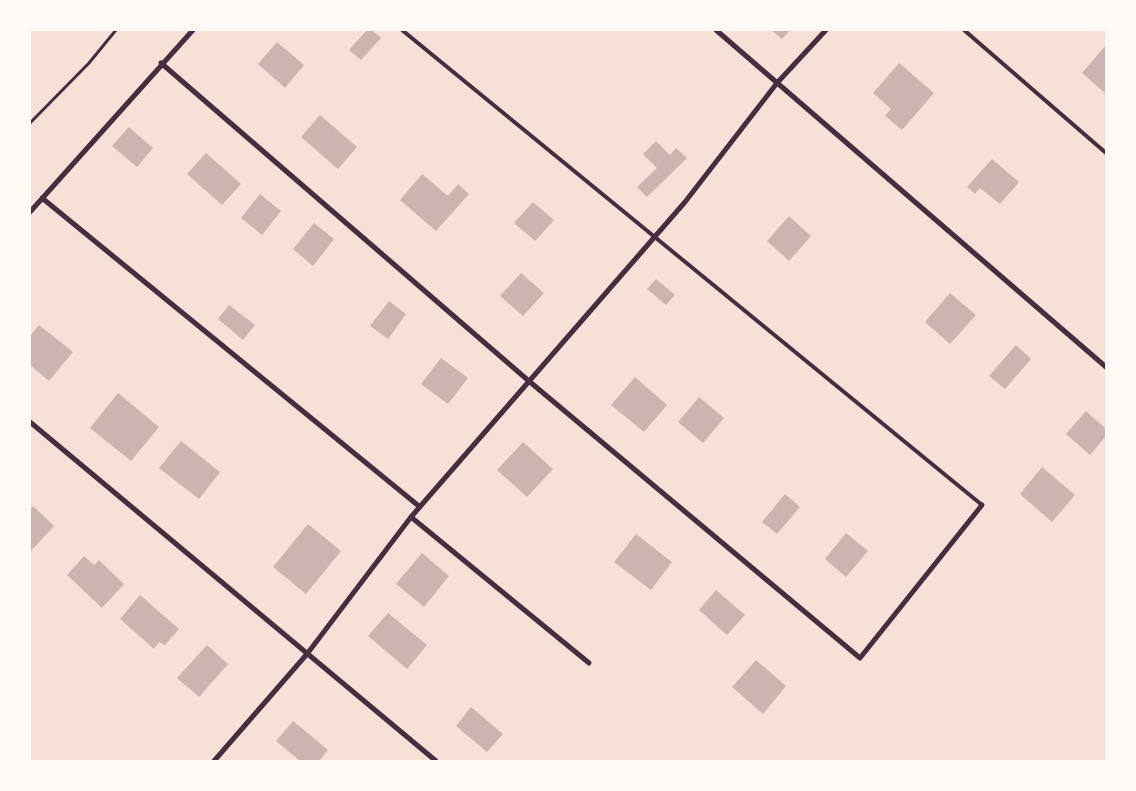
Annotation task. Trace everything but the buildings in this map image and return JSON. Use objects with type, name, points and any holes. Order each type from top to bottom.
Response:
[{"type":"street","points":[[30,212],[161,63],[193,30]]},
{"type":"street","points":[[716,30],[1106,367]]},
{"type":"street","points":[[214,761],[307,654],[411,517],[685,202],[777,83],[826,30]]},
{"type":"street","points":[[161,63],[530,382],[860,658],[982,505]]},
{"type":"street","points":[[42,198],[420,507]]},
{"type":"street","points":[[30,422],[436,761]]},
{"type":"street","points":[[411,517],[589,663]]},
{"type":"lane","points":[[402,30],[982,505]]},
{"type":"lane","points":[[964,30],[1106,153]]},
{"type":"path","points":[[30,123],[89,63],[116,30]]}]
